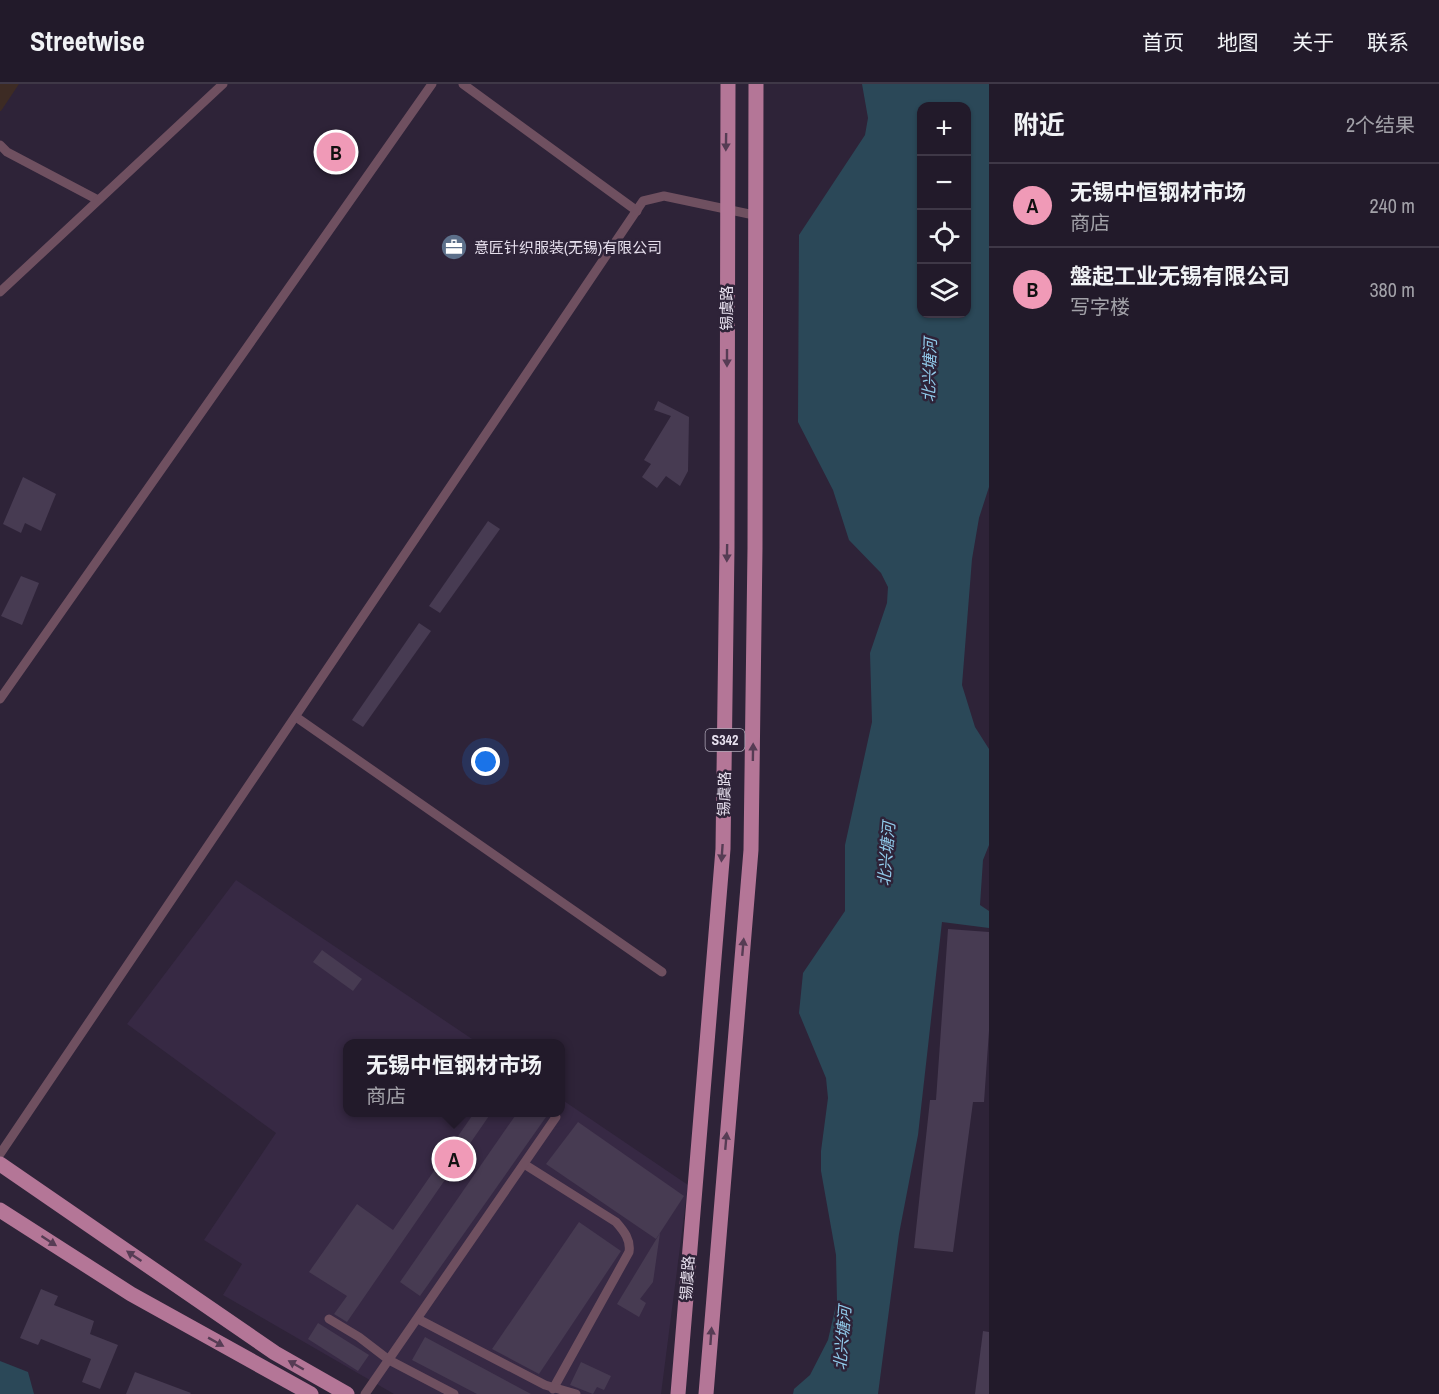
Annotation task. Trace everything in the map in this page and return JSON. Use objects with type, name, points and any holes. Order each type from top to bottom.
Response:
[{"type":"main road","name":"锡虞路","points":[[678,1394],[723,849],[727,548],[728,84]]},
{"type":"main road","name":"锡虞路","points":[[706,1394],[751,850],[755,548],[756,84]]},
{"type":"main road","points":[[0,1164],[275,1353],[347,1394]]},
{"type":"main road","points":[[0,1210],[131,1294],[311,1394]]},
{"type":"street","points":[[0,292],[223,84]]},
{"type":"street","points":[[0,699],[432,84]]},
{"type":"street","points":[[463,84],[637,211]]},
{"type":"street","points":[[0,145],[8,152],[98,200]]},
{"type":"street","points":[[0,1154],[643,201],[663,196],[754,215]]},
{"type":"street","points":[[296,717],[662,972]]},
{"type":"street","points":[[365,1394],[556,1117]]},
{"type":"street","points":[[524,1164],[616,1222],[627,1235],[630,1246],[629,1252],[553,1389]]},
{"type":"street","points":[[329,1319],[359,1337],[389,1360],[454,1394]]},
{"type":"street","points":[[418,1319],[553,1389],[576,1394]]},
{"type":"shaded area","points":[[0,84],[19,84],[1,111],[0,111]]},
{"type":"shaded area","points":[[236,880],[472,1039],[343,1039],[343,1117],[565,1117],[565,1102],[688,1185],[661,1394],[394,1394],[223,1295],[242,1264],[204,1240],[276,1133],[127,1024]]},
{"type":"water","name":"北兴塘河","points":[[862,84],[989,84],[989,487],[979,518],[972,559],[962,685],[975,727],[989,749],[989,845],[983,860],[980,905],[989,911],[989,928],[942,922],[918,1135],[899,1234],[878,1394],[793,1394],[794,1389],[810,1375],[828,1340],[837,1301],[836,1255],[821,1171],[821,1151],[828,1098],[826,1078],[799,1013],[803,973],[845,911],[845,845],[872,722],[870,653],[887,603],[888,587],[881,573],[849,540],[833,490],[798,422],[799,235],[865,135],[868,118]]},
{"type":"water","points":[[0,1361],[28,1372],[34,1394],[0,1394]]},
{"type":"building","points":[[658,401],[689,417],[688,471],[680,486],[666,476],[657,488],[642,477],[651,464],[644,460],[671,416],[654,410]]},
{"type":"building","points":[[23,477],[56,494],[41,531],[25,523],[21,533],[3,524]]},
{"type":"building","points":[[488,521],[500,529],[440,613],[429,606]]},
{"type":"building","points":[[21,576],[39,583],[22,625],[1,616]]},
{"type":"building","points":[[419,623],[431,631],[363,727],[352,720]]},
{"type":"building","points":[[948,929],[989,932],[989,1031],[984,1102],[973,1102],[953,1252],[914,1248],[930,1100],[936,1100]]},
{"type":"building","points":[[322,950],[362,979],[353,991],[313,962]]},
{"type":"building","points":[[471,1117],[488,1117],[347,1322],[334,1314],[347,1296],[309,1272],[357,1204],[393,1230]]},
{"type":"building","points":[[514,1117],[546,1117],[420,1296],[400,1282]]},
{"type":"building","points":[[578,1122],[684,1196],[656,1239],[546,1164]]},
{"type":"building","points":[[579,1222],[621,1251],[539,1374],[492,1349]]},
{"type":"building","points":[[660,1233],[653,1282],[640,1299],[646,1303],[639,1317],[617,1304]]},
{"type":"building","points":[[41,1289],[58,1296],[54,1305],[94,1321],[90,1334],[118,1345],[100,1389],[82,1382],[91,1359],[41,1339],[38,1345],[20,1338]]},
{"type":"building","points":[[318,1323],[369,1355],[358,1371],[308,1339]]},
{"type":"building","points":[[983,1331],[989,1332],[989,1394],[975,1394]]},
{"type":"building","points":[[425,1337],[531,1394],[477,1394],[412,1360]]},
{"type":"building","points":[[581,1362],[611,1376],[604,1390],[597,1387],[593,1394],[570,1385]]},
{"type":"building","points":[[135,1372],[191,1393],[126,1394]]},
{"type":"place","name":"盤起工业无锡有限公司","points":[[336,152]]},
{"type":"place","name":"意匠针织服装(无锡)有限公司","points":[[454,247]]},
{"type":"place","name":"无锡中恒钢材市场","points":[[454,1159]]}]
